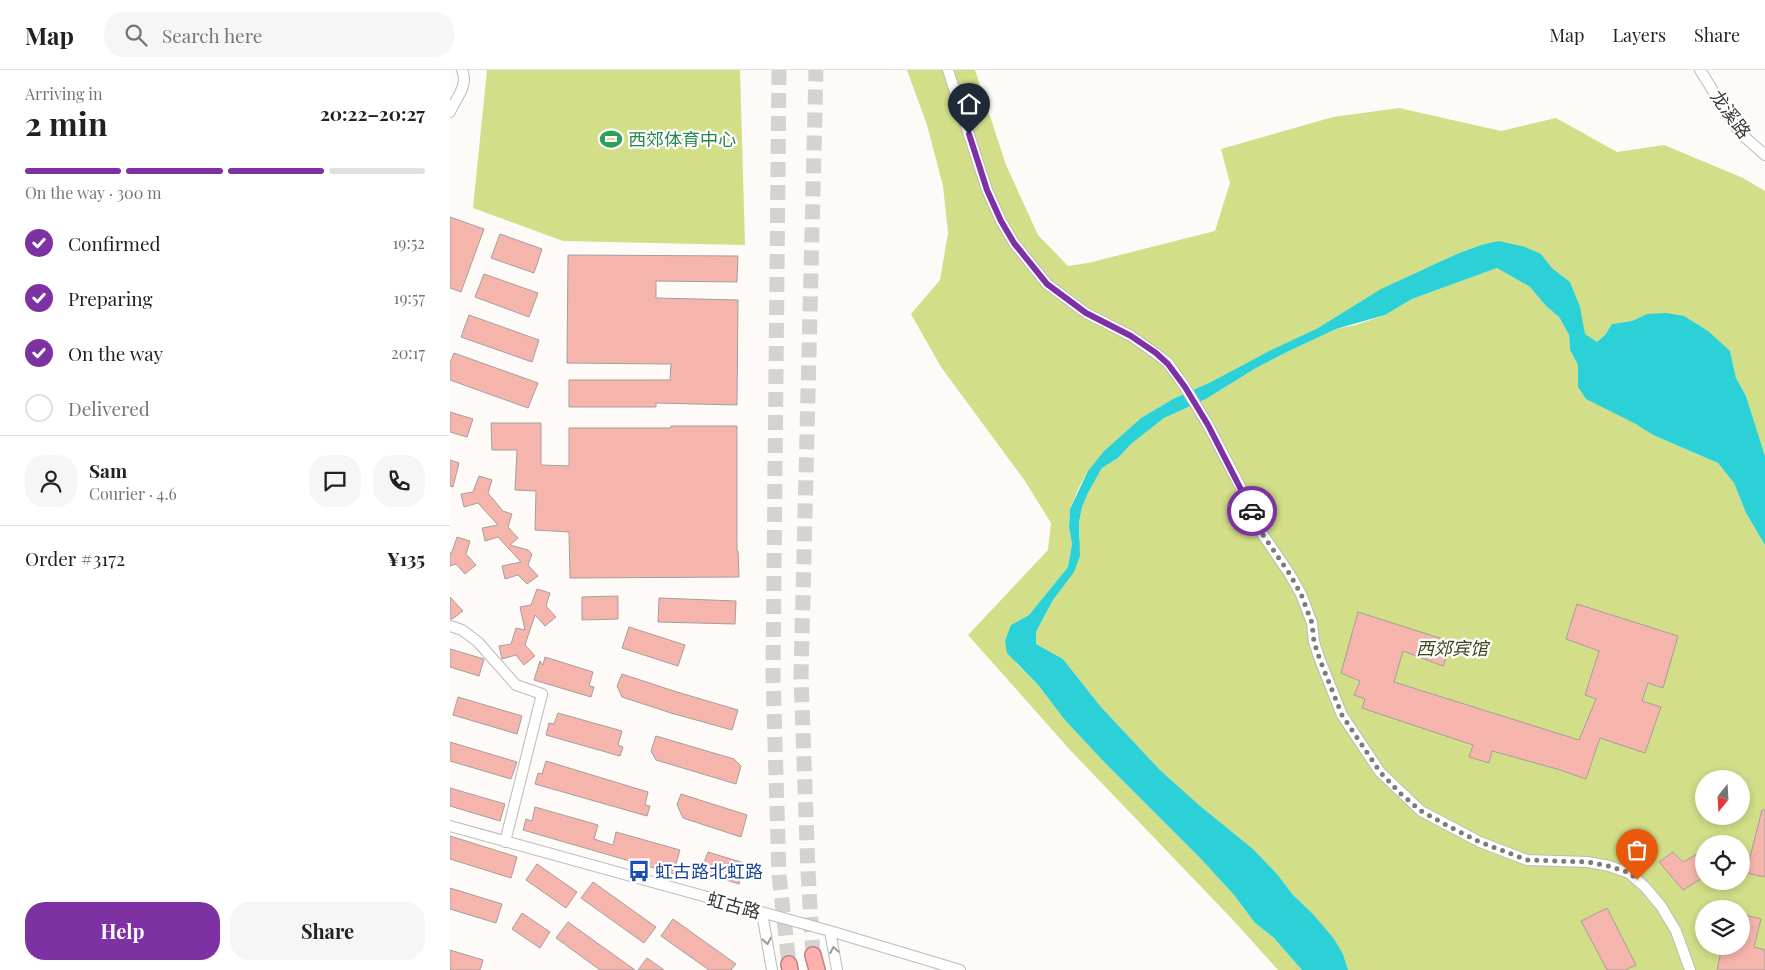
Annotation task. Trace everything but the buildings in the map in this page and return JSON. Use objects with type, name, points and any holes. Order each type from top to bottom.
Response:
[{"type":"street","points":[[450,112],[460,96],[465,80],[462,70]]},
{"type":"street","points":[[948,70],[987,190],[1001,221],[1014,243],[1047,284],[1086,313],[1131,336],[1156,353],[1168,364],[1185,387],[1208,425],[1243,492],[1259,529],[1301,594],[1312,623],[1314,642],[1320,660],[1342,715],[1380,772],[1421,811],[1480,842],[1527,860],[1588,862],[1630,873],[1661,906],[1676,931],[1690,970]]},
{"type":"street","name":"龙溪路","points":[[1700,70],[1739,132],[1765,155]]},
{"type":"street","points":[[450,626],[462,630],[478,642],[516,685],[542,694],[505,842]]},
{"type":"street","name":"虹古路","points":[[450,826],[830,931],[960,970]]},
{"type":"street","points":[[762,913],[772,970]]},
{"type":"street","points":[[830,931],[837,970]]},
{"type":"green space","name":"西郊体育中心","points":[[487,70],[740,70],[745,245],[563,241],[473,208]]},
{"type":"green space","points":[[907,70],[975,70],[1006,165],[1038,235],[1068,266],[1088,263],[1215,231],[1230,183],[1221,149],[1333,117],[1399,108],[1501,131],[1556,118],[1617,152],[1664,145],[1743,178],[1765,191],[1765,456],[1746,396],[1736,378],[1730,351],[1647,314],[1632,321],[1612,324],[1605,335],[1597,342],[1585,335],[1570,282],[1552,268],[1541,254],[1481,245],[1459,253],[1382,289],[1318,328],[1173,399],[1141,418],[1104,451],[1088,471],[1070,509],[1069,527],[1072,544],[1068,567],[1029,615],[1011,625],[1016,663],[1039,686],[1064,719],[1104,762],[1202,860],[1234,895],[1255,923],[1273,937],[1302,970],[1278,970],[1233,920],[1071,751],[968,635],[1048,550],[1051,523],[1025,481],[941,367],[911,314],[940,280],[948,233],[943,186],[927,125]]},
{"type":"green space","name":"西郊宾馆","points":[[1497,268],[1530,287],[1546,306],[1559,317],[1569,335],[1570,350],[1578,365],[1578,387],[1653,435],[1718,463],[1734,483],[1746,513],[1765,545],[1765,970],[1348,970],[1343,954],[1313,914],[1293,895],[1278,875],[1253,849],[1160,770],[1101,707],[1063,659],[1036,644],[1036,632],[1053,600],[1063,586],[1080,538],[1079,522],[1082,507],[1102,468],[1118,458],[1131,444],[1164,418],[1206,399],[1256,368],[1336,329],[1356,325],[1385,315],[1412,299]]},
{"type":"water","points":[[1499,241],[1525,247],[1541,254],[1552,268],[1570,282],[1580,307],[1585,334],[1597,342],[1605,335],[1612,324],[1632,321],[1647,314],[1666,313],[1684,316],[1708,331],[1730,351],[1736,378],[1746,396],[1765,456],[1765,545],[1746,513],[1734,483],[1718,463],[1653,435],[1634,423],[1586,399],[1578,387],[1578,365],[1570,350],[1569,335],[1559,317],[1546,306],[1530,287],[1497,268],[1412,299],[1385,315],[1336,329],[1287,352],[1256,368],[1206,399],[1164,418],[1131,444],[1118,458],[1102,468],[1088,493],[1082,507],[1079,522],[1080,556],[1074,572],[1053,600],[1036,632],[1036,644],[1063,659],[1101,707],[1160,770],[1253,849],[1278,875],[1293,895],[1313,914],[1334,939],[1343,954],[1348,970],[1302,970],[1273,937],[1255,923],[1234,895],[1202,860],[1064,719],[1039,686],[1007,653],[1005,641],[1011,625],[1029,615],[1068,567],[1072,544],[1069,527],[1070,509],[1088,471],[1104,451],[1141,418],[1173,399],[1318,328],[1381,289],[1459,253]]},
{"type":"tunnel","points":[[779,70],[773,674],[779,875],[789,964]]},
{"type":"tunnel","points":[[813,955],[801,676],[816,70]]},
{"type":"way so far","points":[[1252,511],[1259,529],[1301,594],[1312,623],[1314,642],[1320,660],[1342,715],[1380,772],[1401,794],[1421,811],[1450,827],[1480,842],[1527,860],[1588,862],[1630,873],[1637,880]]},
{"type":"place","name":"西郊体育中心","points":[[611,139]]},
{"type":"place","name":"虹古路北虹路","points":[[639,871]]},
{"type":"route","points":[[969,134],[987,190],[1001,221],[1014,243],[1047,284],[1086,313],[1131,336],[1156,353],[1168,364],[1185,387],[1208,425],[1252,511]]}]
